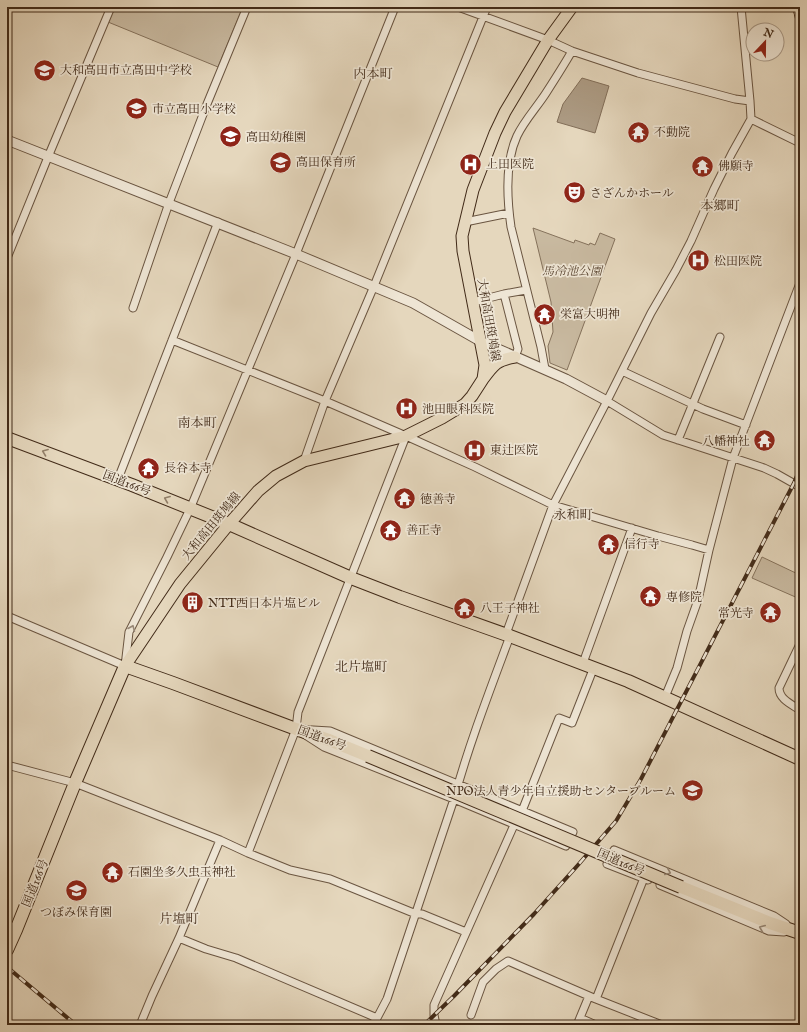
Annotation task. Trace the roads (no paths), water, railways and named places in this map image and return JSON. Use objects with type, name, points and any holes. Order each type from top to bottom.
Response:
[{"type":"highway","name":"国道166号","points":[[7,438],[118,479],[229,524],[351,578],[589,665],[800,759]]},
{"type":"highway","name":"国道166号","points":[[7,950],[12,927],[76,783],[125,666],[329,740],[682,887],[770,923],[800,933]]},
{"type":"main road","name":"大和高田斑鳩線","points":[[125,666],[180,584],[258,491],[276,476],[304,461],[406,436],[442,418],[464,404],[472,396],[483,379],[485,365],[463,251],[462,236],[473,190],[495,133],[505,112],[548,40],[572,7]]},
{"type":"main road","points":[[483,379],[496,363],[504,359],[515,357]]},
{"type":"street","points":[[7,258],[111,7]]},
{"type":"street","points":[[132,308],[169,203],[207,104],[247,7]]},
{"type":"street","points":[[7,616],[125,666],[129,632],[190,509],[296,254],[395,7]]},
{"type":"street","points":[[458,7],[548,40],[572,51],[638,73],[735,99],[750,101]]},
{"type":"street","points":[[304,461],[324,401],[374,286],[487,7]]},
{"type":"street","points":[[371,1025],[377,1018],[387,999],[508,635],[553,505],[608,401],[651,313],[691,241],[728,160],[751,119],[740,7]]},
{"type":"street","points":[[545,370],[541,347],[511,227],[508,184],[509,162],[517,136],[572,51]]},
{"type":"street","points":[[751,119],[800,143]]},
{"type":"street","points":[[7,140],[218,222],[413,303],[480,341],[566,379],[608,401],[663,435],[777,474],[800,487]]},
{"type":"street","points":[[465,222],[509,213]]},
{"type":"street","points":[[118,479],[218,222]]},
{"type":"street","points":[[665,698],[677,668],[687,631],[698,600],[709,550],[733,458],[800,283]]},
{"type":"street","points":[[473,302],[526,290]]},
{"type":"street","points":[[504,294],[518,349],[515,357]]},
{"type":"street","points":[[678,440],[720,337]]},
{"type":"street","points":[[172,340],[324,401],[406,436],[553,505],[709,550]]},
{"type":"street","points":[[622,371],[702,409],[746,425]]},
{"type":"street","points":[[248,853],[296,729],[298,712],[406,436]]},
{"type":"street","points":[[522,811],[560,718],[572,723],[632,528]]},
{"type":"street","points":[[800,644],[778,688],[779,693],[785,700],[800,710]]},
{"type":"street","points":[[296,729],[330,731],[573,832],[566,846],[324,747],[296,729]]},
{"type":"street","points":[[7,765],[76,783],[220,840],[290,870],[330,879],[416,914],[422,914],[466,932]]},
{"type":"street","points":[[436,1025],[434,1005],[514,825]]},
{"type":"street","points":[[140,1025],[179,938],[220,840]]},
{"type":"street","points":[[614,850],[774,916],[800,933],[769,931],[644,878],[607,864],[614,850]]},
{"type":"street","points":[[596,1025],[578,1022],[593,997],[644,878]]},
{"type":"street","points":[[179,938],[206,949],[236,958],[377,1018]]},
{"type":"street","points":[[471,1015],[483,982],[496,968],[508,961],[653,1023],[662,1025]]},
{"type":"railway","points":[[794,7],[800,30]]},
{"type":"railway","points":[[424,1025],[534,914],[616,821],[641,779],[794,483],[800,468]]},
{"type":"railway","points":[[7,967],[76,1025]]},
{"type":"place","name":"大和高田市立高田中学校","points":[[44,70]]},
{"type":"place","name":"市立高田小学校","points":[[136,109]]},
{"type":"place","name":"不動院","points":[[639,132]]},
{"type":"place","name":"高田幼稚園","points":[[230,137]]},
{"type":"place","name":"高田保育所","points":[[281,162]]},
{"type":"place","name":"上田医院","points":[[471,164]]},
{"type":"place","name":"佛願寺","points":[[703,166]]},
{"type":"place","name":"さざんかホール","points":[[575,193]]},
{"type":"place","name":"松田医院","points":[[699,261]]},
{"type":"place","name":"栄富大明神","points":[[545,314]]},
{"type":"place","name":"池田眼科医院","points":[[407,409]]},
{"type":"place","name":"八幡神社","points":[[765,441]]},
{"type":"place","name":"東辻医院","points":[[474,450]]},
{"type":"place","name":"長谷本寺","points":[[149,468]]},
{"type":"place","name":"徳善寺","points":[[404,499]]},
{"type":"place","name":"善正寺","points":[[391,530]]},
{"type":"place","name":"信行寺","points":[[608,544]]},
{"type":"place","name":"専修院","points":[[650,597]]},
{"type":"place","name":"NTT西日本片塩ビル","points":[[193,603]]},
{"type":"place","name":"八王子神社","points":[[464,608]]},
{"type":"place","name":"常光寺","points":[[770,613]]},
{"type":"place","name":"NPO法人青少年自立援助センターブルーム","points":[[692,791]]},
{"type":"place","name":"石園坐多久虫玉神社","points":[[112,872]]},
{"type":"place","name":"つぼみ保育園","points":[[76,891]]},
{"type":"district","name":"内本町","points":[[373,73]]},
{"type":"district","name":"本郷町","points":[[720,205]]},
{"type":"district","name":"南本町","points":[[197,422]]},
{"type":"district","name":"永和町","points":[[573,514]]},
{"type":"district","name":"北片塩町","points":[[361,666]]},
{"type":"district","name":"片塩町","points":[[179,918]]},
{"type":"park label","name":"馬冷池公園","points":[[572,271]]}]
